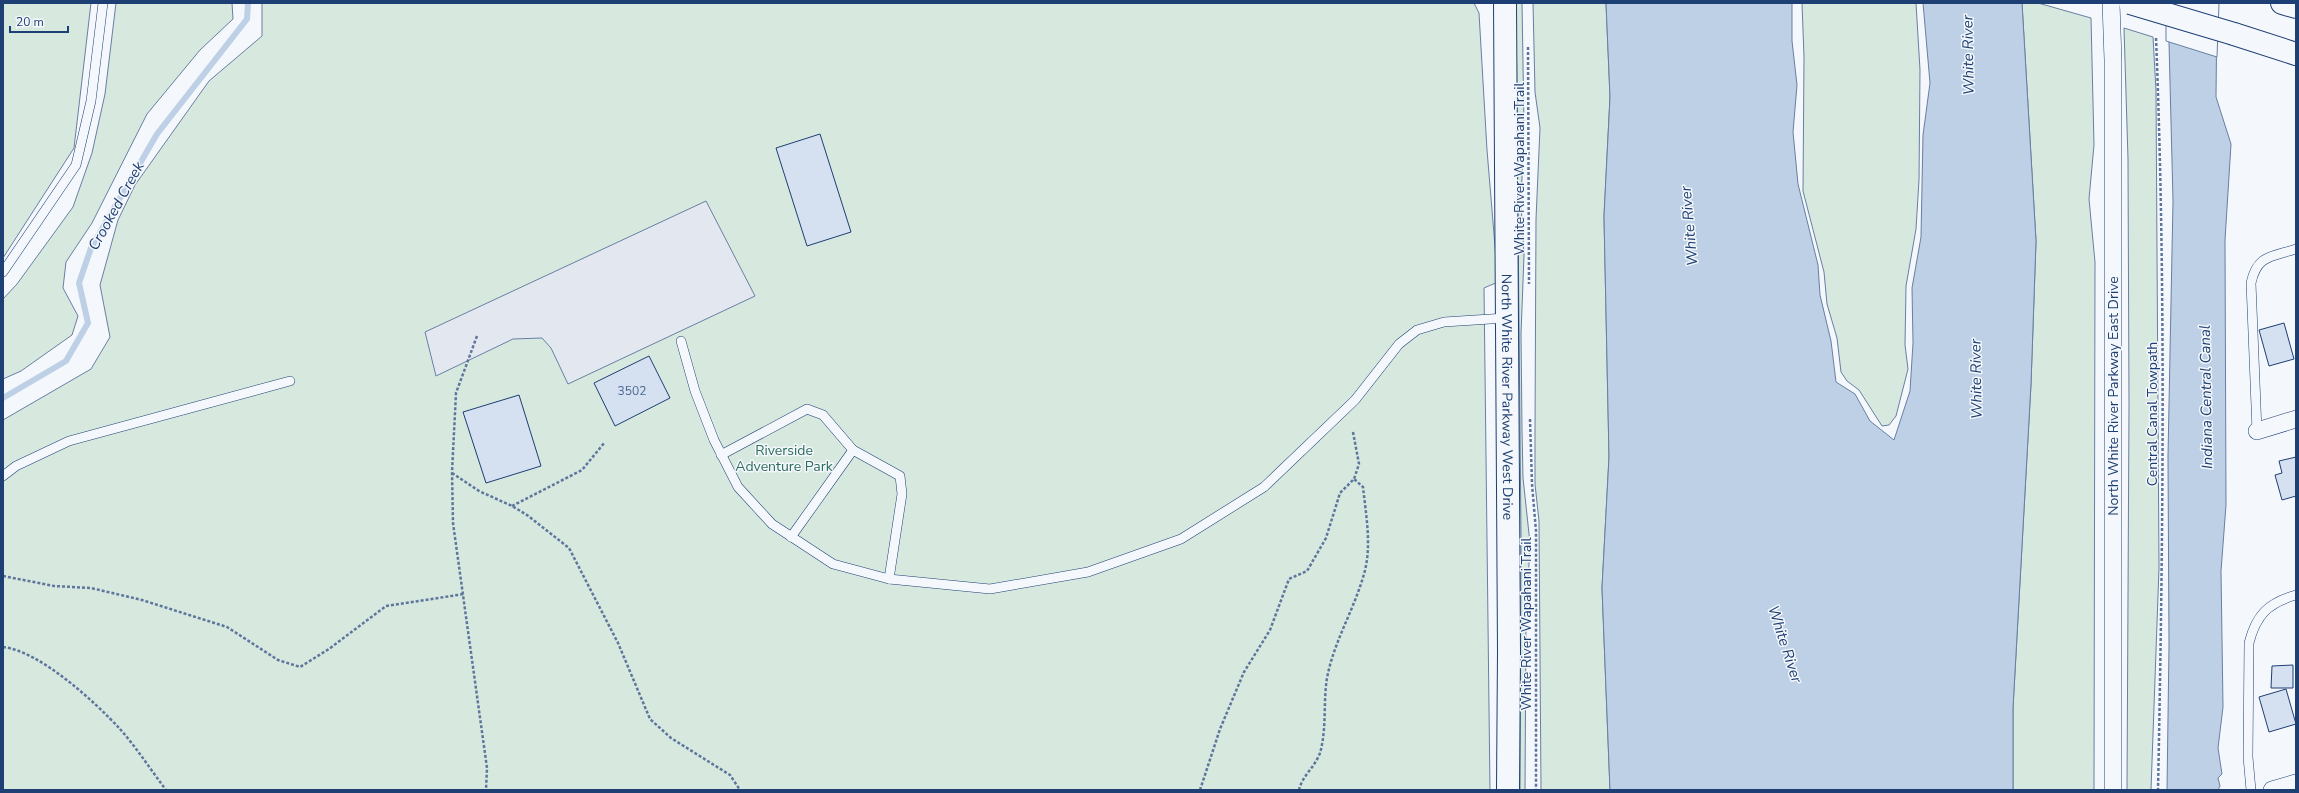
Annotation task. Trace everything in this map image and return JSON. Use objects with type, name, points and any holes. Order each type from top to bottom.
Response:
[{"type":"main road","name":"North White River Parkway West Drive","points":[[1505,3],[1509,643],[1508,790]]},
{"type":"main road","points":[[2130,3],[2296,54]]},
{"type":"main road","points":[[2282,3],[2296,7]]},
{"type":"street","name":"North White River Parkway East Drive","points":[[2111,3],[2113,68],[2113,790]]},
{"type":"street","points":[[2257,431],[2296,420]]},
{"type":"street","points":[[2272,790],[2296,783]]},
{"type":"lane","points":[[3,272],[76,165],[91,101],[103,3]]},
{"type":"lane","points":[[2257,431],[2251,283],[2254,268],[2264,260],[2296,249]]},
{"type":"lane","points":[[681,342],[695,392],[714,440],[738,487],[772,524],[832,564],[889,579],[990,589],[1088,572],[1181,539],[1264,486],[1355,400],[1399,344],[1417,330],[1444,322],[1506,318]]},
{"type":"lane","points":[[3,476],[16,466],[70,441],[290,382]]},
{"type":"lane","points":[[722,455],[808,410],[823,416],[853,450],[900,476],[902,494],[889,579]]},
{"type":"lane","points":[[792,537],[853,450]]},
{"type":"lane","points":[[2250,790],[2248,757],[2249,643],[2253,626],[2271,604],[2296,595]]},
{"type":"path","name":"Central Canal Towpath","points":[[2156,38],[2161,195],[2162,584],[2158,790]]},
{"type":"path","name":"White River Wapahani Trail","points":[[1528,40],[1529,290]]},
{"type":"path","points":[[477,336],[456,393],[452,472],[453,523],[487,768],[486,790]]},
{"type":"path","name":"White River Wapahani Trail","points":[[1530,414],[1532,484],[1536,531],[1536,790]]},
{"type":"path","points":[[1200,790],[1220,729],[1244,672],[1270,630],[1289,579],[1307,572],[1326,538],[1340,493],[1354,479],[1359,464],[1353,432]]},
{"type":"path","points":[[512,506],[582,470],[605,442]]},
{"type":"path","points":[[452,472],[479,491],[512,506],[569,548],[618,642],[650,719],[671,738],[730,775],[740,790]]},
{"type":"path","points":[[1299,790],[1300,784],[1319,754],[1325,724],[1327,678],[1336,646],[1364,573],[1368,530],[1363,487],[1354,479]]},
{"type":"path","points":[[3,576],[54,586],[91,588],[142,600],[227,627],[278,660],[300,667],[329,649],[386,606],[464,594]]},
{"type":"path","points":[[3,647],[39,660],[78,690],[120,729],[166,790]]},
{"type":"green space","points":[[3,3],[91,3],[74,148],[3,258]]},
{"type":"green space","points":[[116,3],[232,3],[233,19],[200,50],[147,114],[92,223],[66,262],[63,288],[78,316],[72,335],[21,371],[3,379],[3,299],[17,284],[73,207],[92,153],[105,94]]},
{"type":"green space","name":"Riverside Adventure Park","points":[[262,3],[1474,3],[1479,13],[1487,150],[1498,282],[1484,288],[1490,790],[3,790],[3,420],[91,369],[110,337],[100,285],[118,220],[135,185],[209,81],[262,36]]},
{"type":"green space","points":[[1516,3],[1522,3],[1524,125],[1521,204],[1524,255],[1521,334],[1522,430],[1523,478],[1530,543],[1526,625],[1525,790],[1520,790],[1521,535]]},
{"type":"green space","points":[[1533,3],[1606,3],[1610,97],[1604,216],[1609,457],[1602,588],[1610,790],[1541,790],[1539,521],[1535,484],[1536,219],[1540,128],[1535,92]]},
{"type":"green space","points":[[1802,3],[1916,3],[1920,70],[1919,180],[1916,229],[1906,286],[1905,345],[1908,369],[1896,416],[1889,425],[1882,426],[1859,390],[1847,381],[1841,372],[1837,338],[1827,304],[1824,272],[1803,191],[1804,57]]},
{"type":"green space","points":[[2022,3],[2038,3],[2091,18],[2094,145],[2089,199],[2095,262],[2094,790],[2013,790],[2013,708],[2031,384],[2036,241]]},
{"type":"green space","points":[[2124,28],[2153,37],[2156,91],[2159,568],[2151,790],[2127,790],[2129,405],[2128,159]]},
{"type":"shaded area","points":[[706,201],[755,296],[568,384],[551,348],[542,338],[513,339],[436,376],[425,332]]},
{"type":"water","name":"White River","points":[[1606,3],[1792,3],[1792,41],[1797,85],[1793,132],[1798,184],[1818,265],[1820,295],[1831,341],[1836,382],[1855,394],[1870,421],[1894,440],[1910,391],[1913,343],[1912,288],[1921,237],[1923,135],[1930,83],[1923,3],[2022,3],[2036,241],[2031,384],[2013,708],[2013,790],[1610,790],[1602,588],[1609,457],[1604,216],[1610,97]]},
{"type":"water","name":"Indiana Central Canal","points":[[2168,3],[2217,3],[2216,97],[2231,144],[2225,240],[2226,505],[2221,571],[2223,707],[2218,748],[2222,774],[2218,778],[2220,786],[2218,790],[2167,790],[2169,646],[2168,456],[2173,201]]},
{"type":"pier","points":[[2166,3],[2219,3],[2217,57],[2166,41]]},
{"type":"building","points":[[820,134],[851,232],[807,246],[776,148]]},
{"type":"building","points":[[2284,323],[2294,359],[2269,366],[2259,330]]},
{"type":"building","points":[[649,356],[670,398],[615,426],[594,383]]},
{"type":"building","points":[[519,395],[541,466],[486,483],[463,412]]},
{"type":"building","points":[[2296,457],[2296,496],[2282,500],[2275,475],[2282,473],[2279,461]]},
{"type":"building","points":[[2293,665],[2293,688],[2271,688],[2272,666]]},
{"type":"building","points":[[2286,689],[2296,724],[2269,732],[2259,697]]},
{"type":"waterway","name":"Crooked Creek","points":[[3,398],[66,361],[88,323],[79,283],[91,248],[157,134],[247,19],[248,3]]}]
